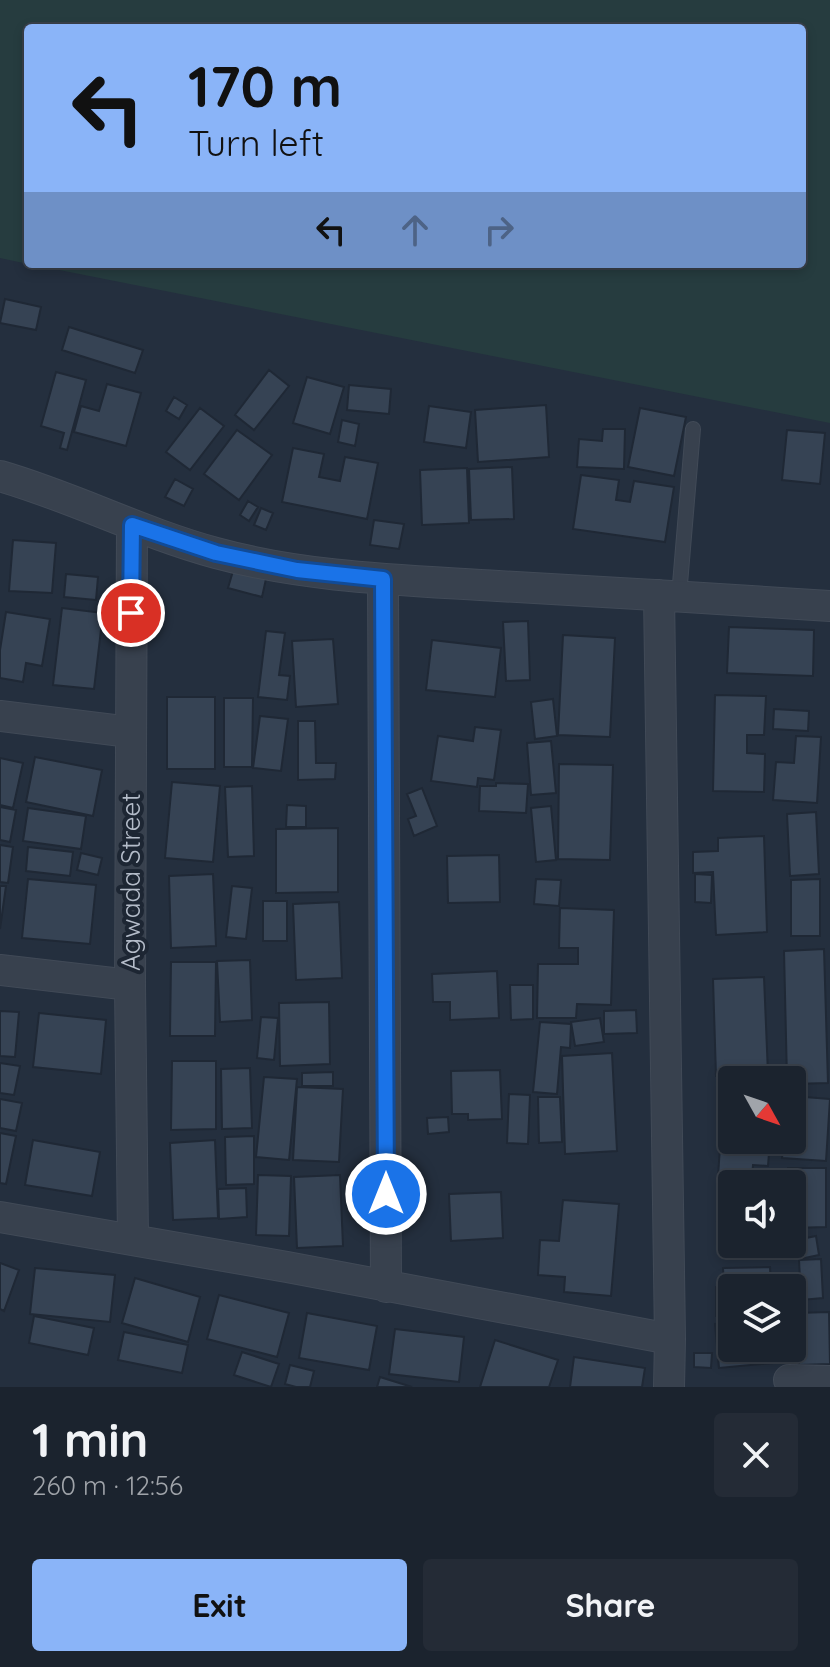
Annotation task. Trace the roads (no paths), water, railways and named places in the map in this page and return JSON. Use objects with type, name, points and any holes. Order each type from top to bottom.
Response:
[{"type":"street","points":[[0,476],[216,553],[297,570],[383,579],[830,606]]},
{"type":"street","name":"Agwada Street","points":[[132,525],[130,985],[133,1239]]},
{"type":"street","points":[[383,579],[386,1287]]},
{"type":"street","points":[[669,596],[669,1387]]},
{"type":"street","points":[[0,716],[130,732]]},
{"type":"street","points":[[0,970],[130,985]]},
{"type":"street","points":[[0,1217],[670,1339]]},
{"type":"street","points":[[789,1380],[830,1381]]},
{"type":"lane","points":[[669,596],[693,429]]}]
